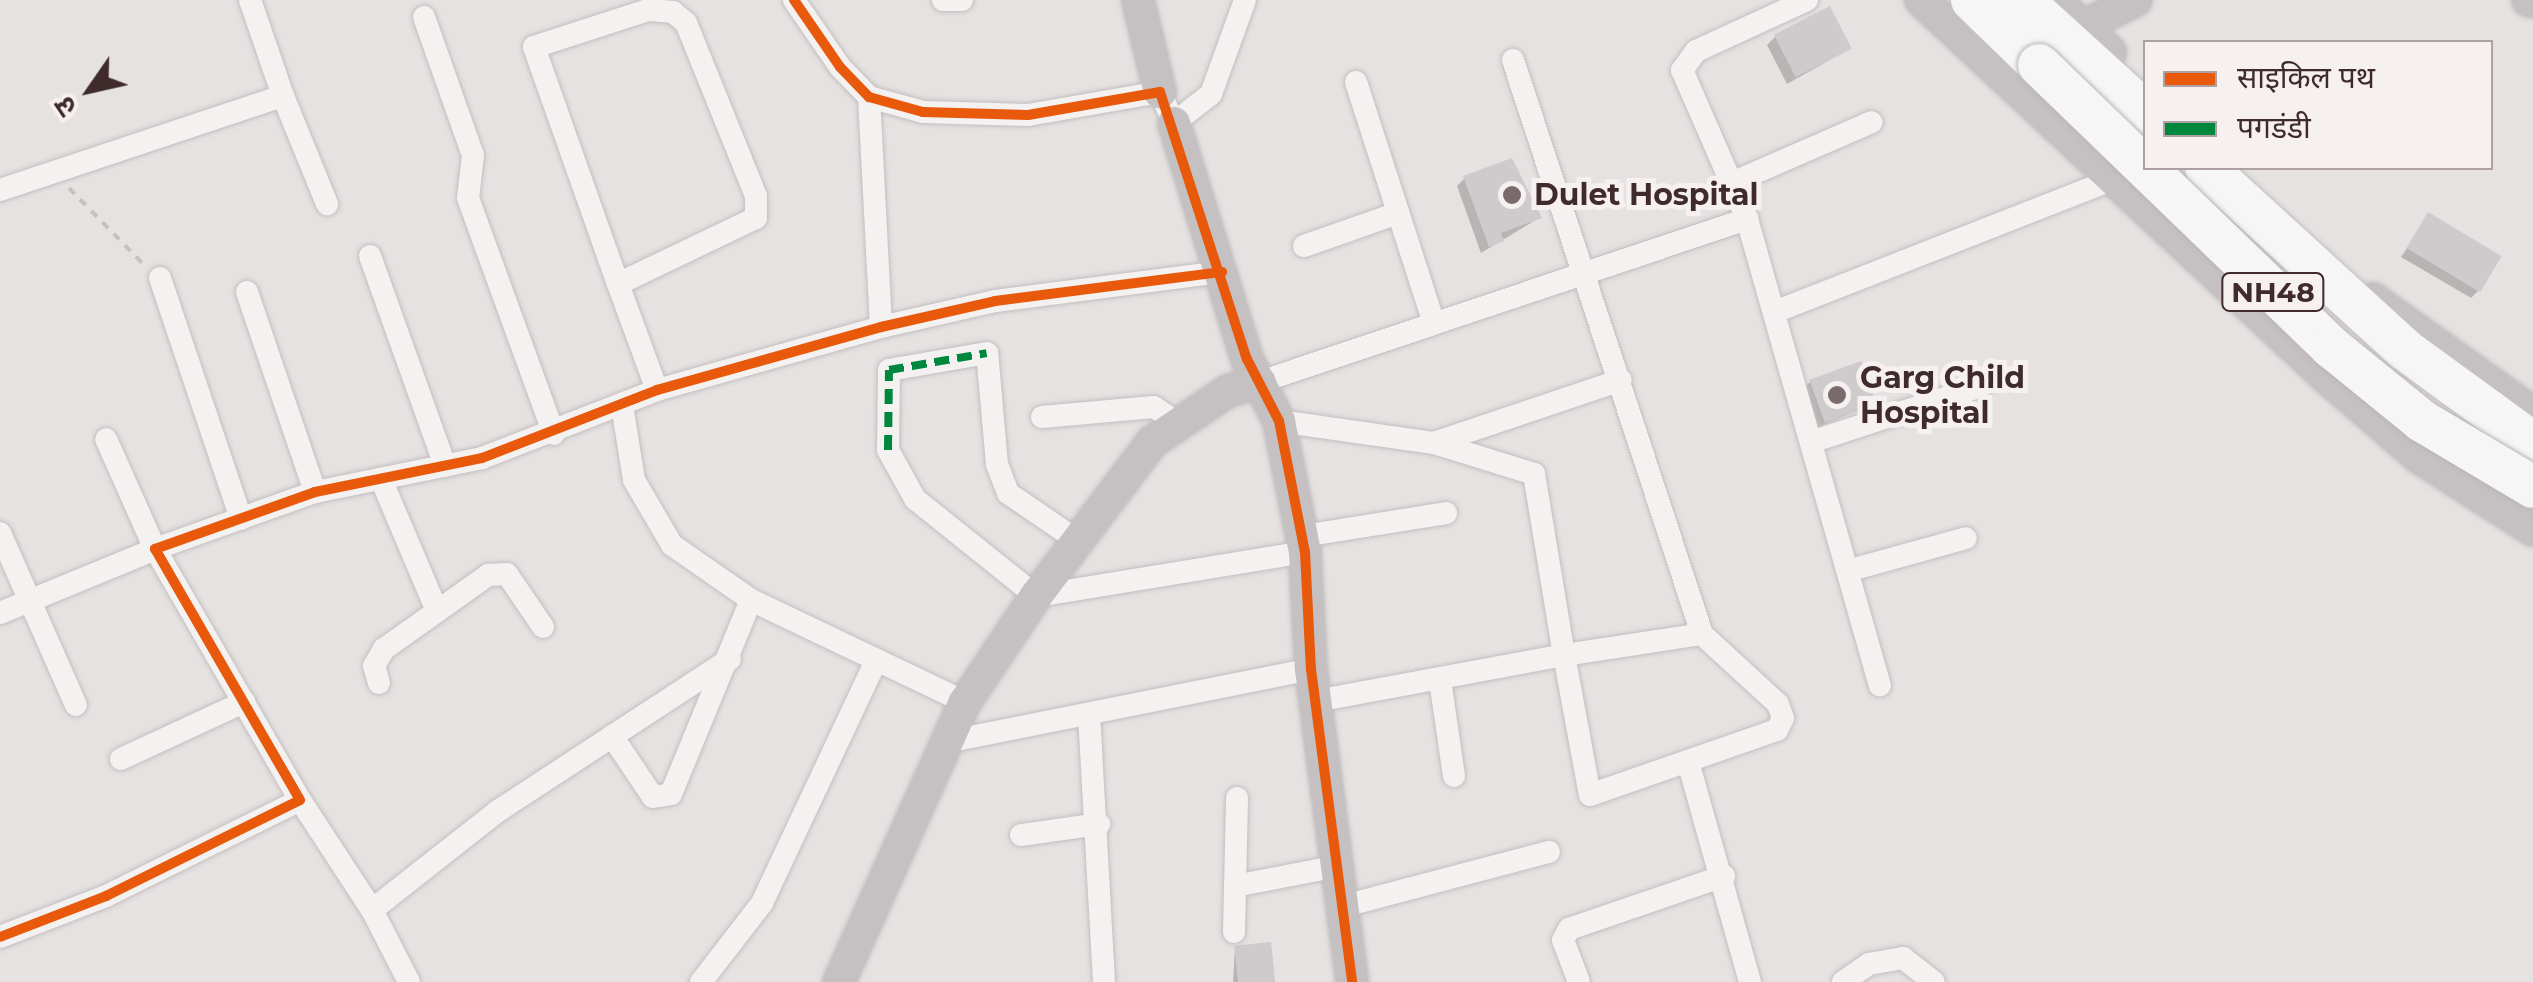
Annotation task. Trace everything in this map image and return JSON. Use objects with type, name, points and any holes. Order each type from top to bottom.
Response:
[{"type":"highway","name":"NH48","points":[[1972,0],[2143,165]]},
{"type":"highway","points":[[2022,0],[2143,111]]},
{"type":"highway","name":"NH48","points":[[2148,170],[2331,347],[2422,421],[2533,486]]},
{"type":"highway","name":"NH48","points":[[2208,170],[2404,349],[2533,443]]},
{"type":"street","points":[[250,0],[283,96],[327,204]]},
{"type":"street","points":[[794,0],[840,67],[870,96],[923,112],[1028,115],[1160,92]]},
{"type":"street","points":[[943,0],[962,0]]},
{"type":"street","points":[[1138,0],[1160,92],[1174,123],[1260,382],[1279,422],[1304,544],[1313,685],[1352,982]]},
{"type":"street","points":[[1174,123],[1211,94],[1244,0]]},
{"type":"street","points":[[1807,0],[1685,58],[1682,70],[1734,182],[1777,311],[1880,686]]},
{"type":"street","points":[[1921,0],[2109,180],[2419,457],[2533,530]]},
{"type":"street","points":[[2055,0],[2143,83]]},
{"type":"street","points":[[2082,26],[2136,0]]},
{"type":"street","points":[[618,284],[756,218],[756,196],[686,23],[674,12],[648,10],[534,47],[618,284],[657,390]]},
{"type":"street","points":[[424,18],[473,154],[468,198],[554,434]]},
{"type":"street","points":[[1279,422],[1434,444],[1534,474],[1590,795],[1689,765],[1777,730],[1783,718],[1778,704],[1702,634],[1514,60]]},
{"type":"street","points":[[1356,82],[1434,324]]},
{"type":"street","points":[[0,190],[283,96]]},
{"type":"street","points":[[870,96],[881,327]]},
{"type":"street","points":[[1734,182],[1872,122]]},
{"type":"street","points":[[1777,311],[2109,180],[2143,147]]},
{"type":"street","points":[[2232,170],[2354,286],[2533,413]]},
{"type":"street","points":[[1304,246],[1398,213]]},
{"type":"street","points":[[839,982],[965,702],[1036,596],[1152,442],[1228,391],[1747,218]]},
{"type":"street","points":[[370,256],[445,466]]},
{"type":"street","points":[[0,613],[155,549],[315,492],[445,466],[554,434],[657,390],[881,327],[995,301],[1222,272]]},
{"type":"street","points":[[160,278],[241,519]]},
{"type":"street","points":[[248,292],[315,492]]},
{"type":"street","points":[[1078,541],[1032,516],[1008,493],[997,464],[987,353],[890,370],[888,450],[915,498],[1036,596],[1446,512]]},
{"type":"street","points":[[1434,444],[1621,380]]},
{"type":"street","points":[[1814,441],[1980,386]]},
{"type":"street","points":[[622,405],[634,480],[648,514],[672,545],[751,600],[875,663],[965,702]]},
{"type":"street","points":[[1042,417],[1154,407],[1178,424]]},
{"type":"street","points":[[106,439],[155,549],[300,800],[372,910],[409,982]]},
{"type":"street","points":[[381,478],[437,612]]},
{"type":"street","points":[[0,534],[76,705]]},
{"type":"street","points":[[1851,570],[1966,538]]},
{"type":"street","points":[[379,683],[374,666],[384,649],[488,575],[507,574],[543,628]]},
{"type":"street","points":[[612,736],[654,797],[671,794],[730,659],[751,600]]},
{"type":"street","points":[[946,742],[1089,714],[1313,685],[1440,680],[1702,634]]},
{"type":"street","points":[[372,910],[498,811],[730,659]]},
{"type":"street","points":[[701,982],[762,904],[875,663]]},
{"type":"street","points":[[1440,680],[1454,776]]},
{"type":"street","points":[[122,759],[244,702]]},
{"type":"street","points":[[1089,714],[1100,824],[1104,982]]},
{"type":"street","points":[[1689,765],[1724,876],[1750,982]]},
{"type":"street","points":[[1234,932],[1237,798]]},
{"type":"street","points":[[0,937],[106,896],[300,800]]},
{"type":"street","points":[[1021,835],[1100,824]]},
{"type":"street","points":[[1344,906],[1549,852]]},
{"type":"street","points":[[1236,886],[1338,866]]},
{"type":"street","points":[[1580,982],[1564,940],[1570,929],[1724,876]]},
{"type":"street","points":[[1843,982],[1870,964],[1903,958],[1934,982]]},
{"type":"path","points":[[58,171],[72,194],[160,278]]},
{"type":"building","points":[[1830,6],[1852,49],[1796,77],[1774,35]]},
{"type":"building","points":[[1512,158],[1542,218],[1501,233],[1504,241],[1489,247],[1463,176]]},
{"type":"building","points":[[2428,212],[2502,256],[2480,292],[2406,248]]},
{"type":"building","points":[[1861,361],[1877,404],[1825,423],[1809,380]]},
{"type":"building","points":[[1271,942],[1275,982],[1238,982],[1234,946]]},
{"type":"marked path","points":[[888,450],[889,370],[987,353]]},
{"type":"cycle path","points":[[794,0],[840,67],[869,97],[923,112],[1028,115],[1160,92],[1247,359],[1279,421],[1305,552],[1311,669],[1352,982]]},
{"type":"cycle path","points":[[0,937],[106,896],[300,800],[155,549],[315,492],[482,458],[657,390],[881,327],[995,301],[1222,272]]},
{"type":"place","name":"Dulet Hospital","points":[[1512,195]]},
{"type":"place","name":"Garg Child Hospital","points":[[1837,395]]}]
